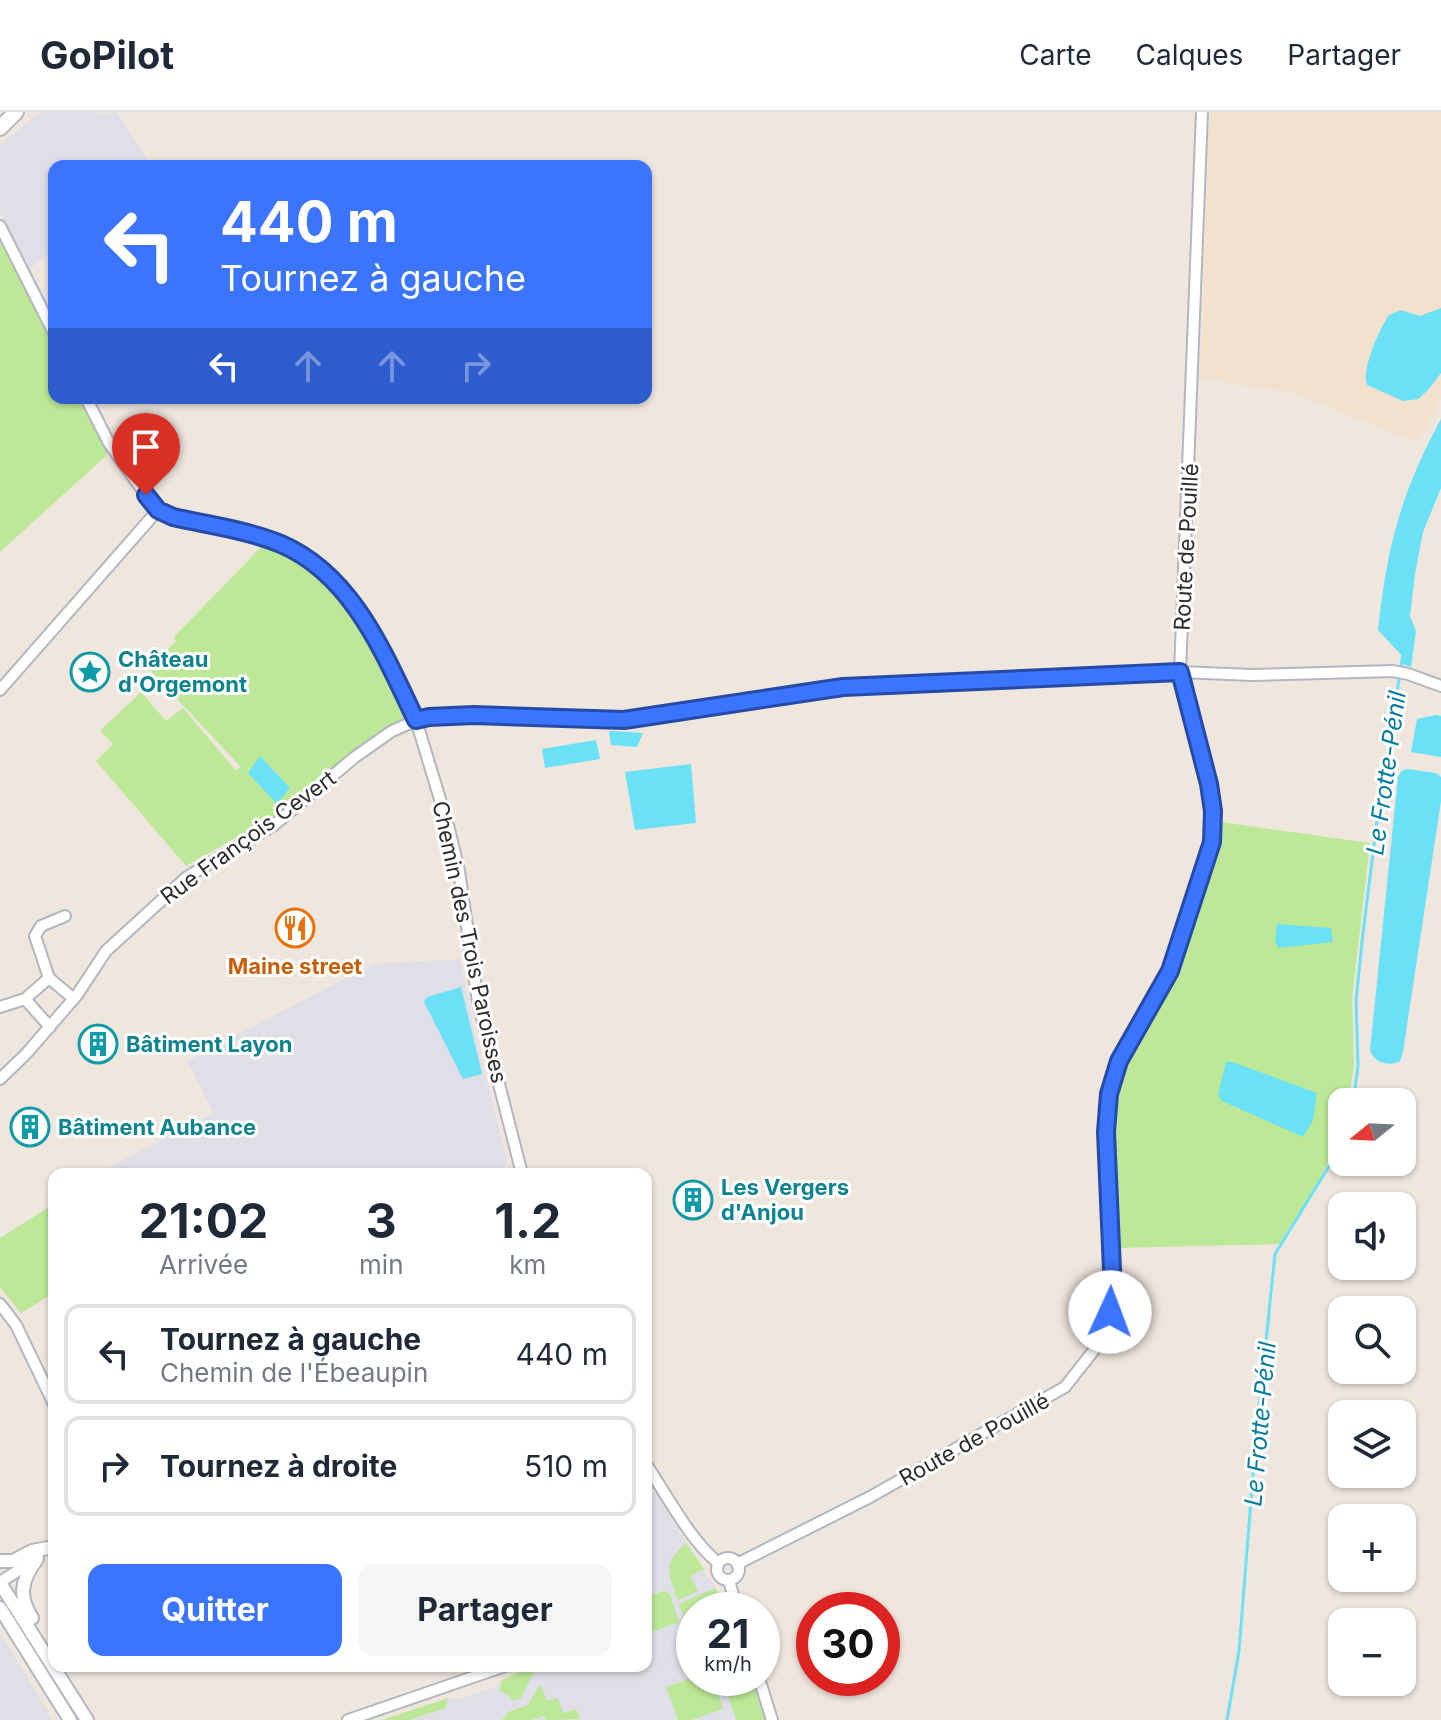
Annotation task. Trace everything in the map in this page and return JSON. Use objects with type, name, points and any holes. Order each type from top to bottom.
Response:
[{"type":"street","name":"Route de Pouillé","points":[[737,1564],[870,1497],[1043,1402],[1073,1378],[1103,1332],[1110,1312],[1112,1280],[1106,1148],[1109,1094],[1119,1061],[1170,971],[1212,842],[1213,811],[1209,784],[1180,672],[1202,112]]},
{"type":"street","points":[[0,226],[48,321]]},
{"type":"street","points":[[0,690],[158,510],[109,443],[89,404]]},
{"type":"street","name":"Chemin des Trois Paroisses","points":[[158,510],[173,517],[281,544],[319,566],[349,598],[371,632],[416,720],[449,829],[459,871],[478,1002],[521,1168]]},
{"type":"street","points":[[416,720],[474,715],[624,720],[843,687],[1180,672],[1252,675],[1387,671],[1408,674],[1441,686]]},
{"type":"street","name":"Rue François Cevert","points":[[0,1079],[74,999],[106,951],[187,877],[274,825],[355,757],[392,731],[416,720]]},
{"type":"street","points":[[65,916],[41,926],[35,936],[49,978],[74,999]]},
{"type":"street","points":[[0,1007],[25,999],[49,978]]},
{"type":"street","points":[[25,999],[50,1027]]},
{"type":"street","points":[[0,1304],[16,1325],[48,1392]]},
{"type":"street","points":[[652,1473],[711,1558],[719,1563]]},
{"type":"street","points":[[0,1561],[13,1561],[32,1551],[48,1549]]},
{"type":"street","points":[[48,1552],[0,1583],[48,1658]]},
{"type":"street","points":[[728,1558],[737,1564],[738,1574],[729,1580],[720,1576],[717,1570],[719,1563],[728,1558]]},
{"type":"street","points":[[37,1559],[29,1569],[21,1595],[48,1645]]},
{"type":"street","points":[[729,1580],[732,1592]]},
{"type":"street","points":[[0,1608],[70,1720]]},
{"type":"street","points":[[57,1672],[87,1720]]},
{"type":"street","points":[[348,1720],[488,1672]]},
{"type":"street","points":[[765,1696],[772,1720]]},
{"type":"shaded area","points":[[41,112],[116,112],[148,160],[48,160],[48,254],[28,270],[0,212],[0,145]]},
{"type":"shaded area","points":[[1210,112],[1441,112],[1441,399],[1418,443],[1294,393],[1200,379]]},
{"type":"shaded area","points":[[460,959],[506,1165],[501,1168],[108,1168],[213,1113],[187,1061],[373,964]]},
{"type":"shaded area","points":[[652,1488],[718,1592],[676,1592],[676,1696],[757,1696],[765,1720],[382,1720],[448,1698],[459,1699],[496,1687],[499,1681],[518,1672],[652,1672]]},
{"type":"shaded area","points":[[0,1633],[53,1720],[0,1720]]},
{"type":"green space","points":[[0,241],[48,330],[48,404],[81,404],[107,455],[0,552]]},
{"type":"green space","points":[[263,545],[310,566],[337,591],[360,623],[406,713],[403,719],[354,752],[283,811],[186,866],[96,761],[113,744],[100,731],[141,692],[166,721],[183,708],[236,771],[241,767],[148,668]]},
{"type":"green space","points":[[1220,822],[1370,843],[1352,998],[1354,1066],[1350,1088],[1328,1088],[1328,1163],[1279,1244],[1116,1248],[1109,1138],[1113,1095],[1123,1063],[1168,988],[1182,957],[1213,860]]},
{"type":"green space","points":[[48,1208],[48,1297],[21,1313],[0,1287],[0,1238]]},
{"type":"green space","points":[[686,1543],[704,1569],[690,1576],[698,1591],[676,1594],[669,1569]]},
{"type":"green space","points":[[664,1591],[670,1594],[676,1623],[652,1632],[652,1595]]},
{"type":"green space","points":[[534,1672],[521,1698],[513,1701],[499,1691],[502,1680],[516,1674]]},
{"type":"green space","points":[[676,1684],[676,1696],[719,1696],[723,1709],[691,1720],[678,1720],[666,1687]]},
{"type":"green space","points":[[539,1685],[547,1701],[558,1698],[563,1713],[576,1709],[580,1719],[546,1720],[544,1716],[531,1720],[502,1720],[508,1712],[528,1705]]},
{"type":"green space","points":[[728,1696],[757,1696],[765,1720],[736,1720]]},
{"type":"green space","points":[[448,1698],[446,1708],[409,1720],[382,1720]]},
{"type":"water","points":[[1441,308],[1441,373],[1428,390],[1418,399],[1403,401],[1367,385],[1369,360],[1389,315],[1401,310],[1420,316]]},
{"type":"water","points":[[1441,419],[1441,488],[1423,532],[1415,574],[1410,616],[1416,631],[1411,667],[1402,664],[1403,657],[1378,630],[1386,572],[1398,521],[1416,471]]},
{"type":"water","points":[[1441,716],[1441,757],[1411,752],[1417,719]]},
{"type":"water","points":[[609,732],[643,733],[637,747],[611,745]]},
{"type":"water","points":[[596,740],[600,759],[545,768],[542,749]]},
{"type":"water","points":[[260,756],[290,788],[277,804],[248,773]]},
{"type":"water","points":[[691,764],[696,823],[635,830],[625,772]]},
{"type":"water","points":[[1401,771],[1436,773],[1441,777],[1441,801],[1403,1052],[1400,1061],[1387,1064],[1378,1061],[1370,1050],[1398,777]]},
{"type":"water","points":[[1277,924],[1331,928],[1333,942],[1279,948],[1275,942]]},
{"type":"water","points":[[461,987],[482,1074],[463,1079],[424,1002],[427,997]]},
{"type":"water","points":[[1226,1062],[1317,1093],[1313,1120],[1303,1137],[1222,1101],[1218,1095]]},
{"type":"waterway","name":"Le Frotte-Pénil","points":[[1355,1088],[1358,1066],[1356,1000],[1363,933],[1403,654]]},
{"type":"waterway","name":"Le Frotte-Pénil","points":[[1227,1720],[1239,1651],[1275,1254],[1328,1168]]},
{"type":"place","name":"Château d'Orgemont","points":[[90,672]]},
{"type":"place","name":"Maine street","points":[[295,928]]},
{"type":"place","name":"Bâtiment Layon","points":[[98,1044]]},
{"type":"place","name":"Bâtiment Aubance","points":[[30,1127]]},
{"type":"place","name":"Les Vergers d'Anjou","points":[[693,1200]]},
{"type":"route","points":[[146,495],[158,510],[173,517],[281,544],[319,566],[349,598],[371,632],[416,720],[474,715],[624,720],[843,687],[1180,672],[1209,784],[1213,811],[1212,842],[1170,971],[1113,1073],[1106,1115],[1112,1270],[1110,1312]]}]
